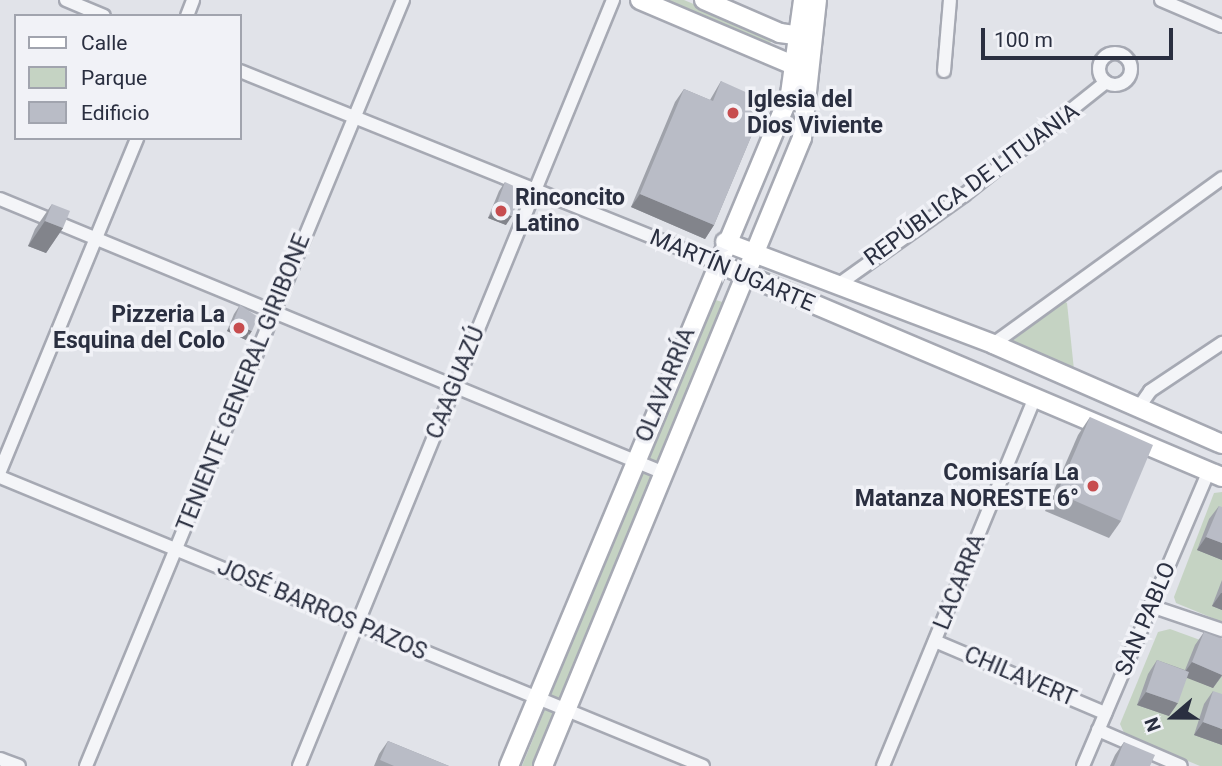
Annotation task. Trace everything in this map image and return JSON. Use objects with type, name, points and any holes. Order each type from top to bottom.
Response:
[{"type":"main road","points":[[640,0],[803,70]]},
{"type":"main road","points":[[704,0],[780,33],[806,37]]},
{"type":"main road","name":"OLAVARRÍA","points":[[543,766],[802,138],[806,37],[803,0]]},
{"type":"main road","name":"OLAVARRÍA","points":[[806,37],[817,0]]},
{"type":"main road","name":"OLAVARRÍA","points":[[509,766],[725,242],[803,70]]},
{"type":"main road","name":"MARTÍN UGARTE","points":[[725,242],[993,345],[1222,444]]},
{"type":"main road","name":"MARTÍN UGARTE","points":[[717,263],[1216,474]]},
{"type":"street","points":[[66,0],[99,14]]},
{"type":"street","name":"TENIENTE GENERAL GIRIBONE","points":[[86,766],[403,0]]},
{"type":"street","name":"CAAGUAZÚ","points":[[299,766],[613,0]]},
{"type":"street","points":[[944,71],[950,0]]},
{"type":"street","points":[[1161,0],[1222,26]]},
{"type":"street","name":"MARTÍN UGARTE","points":[[242,72],[717,263]]},
{"type":"street","name":"REPÚBLICA DE LITUANIA","points":[[838,285],[985,179],[1106,82]]},
{"type":"street","points":[[0,471],[136,140]]},
{"type":"street","points":[[993,345],[1222,178]]},
{"type":"street","points":[[0,200],[664,472]]},
{"type":"street","points":[[1139,407],[1150,391],[1222,343]]},
{"type":"street","name":"LACARRA","points":[[883,766],[1035,398]]},
{"type":"street","name":"SAN PABLO","points":[[1083,766],[1151,606],[1216,474]]},
{"type":"street","name":"JOSÉ BARROS PAZOS","points":[[0,477],[536,701],[567,709],[703,766]]},
{"type":"street","points":[[1151,606],[1222,630]]},
{"type":"street","name":"CHILAVERT","points":[[935,641],[1105,713]]},
{"type":"street","name":"CHILAVERT","points":[[1098,730],[1181,766]]},
{"type":"street","points":[[0,758],[19,766]]},
{"type":"green space","points":[[658,0],[684,0],[773,37],[773,41],[766,45]]},
{"type":"green space","points":[[712,299],[726,303],[534,766],[522,766]]},
{"type":"green space","points":[[1061,299],[1067,303],[1074,370],[1008,345]]},
{"type":"green space","points":[[1222,492],[1222,622],[1176,603],[1174,597],[1214,493]]},
{"type":"green space","points":[[1170,629],[1222,648],[1222,766],[1200,766],[1125,735],[1120,724],[1158,632]]},
{"type":"building","points":[[721,81],[770,103],[762,119],[759,118],[714,225],[640,194],[684,89],[713,101]]},
{"type":"building","points":[[505,182],[516,187],[520,196],[512,216],[495,209]]},
{"type":"building","points":[[52,204],[70,211],[63,228],[45,221]]},
{"type":"building","points":[[240,305],[258,317],[252,331],[233,322]]},
{"type":"building","name":"Comisaría La Matanza NORESTE 6°","points":[[1090,417],[1153,445],[1121,521],[1057,493]]},
{"type":"building","points":[[1219,506],[1222,507],[1222,543],[1206,537]]},
{"type":"building","points":[[1204,632],[1222,639],[1222,675],[1192,662]]},
{"type":"building","points":[[1157,660],[1189,672],[1178,703],[1146,692]]},
{"type":"building","points":[[1213,691],[1222,694],[1222,729],[1203,722]]},
{"type":"building","points":[[388,741],[449,766],[394,766],[380,760]]},
{"type":"building","points":[[1124,742],[1155,755],[1150,766],[1114,766]]},
{"type":"place","name":"Iglesia del Dios Viviente","points":[[733,113]]},
{"type":"place","name":"Rinconcito Latino","points":[[501,211]]},
{"type":"place","name":"Pizzeria La Esquina del Colo","points":[[239,328]]},
{"type":"place","name":"Comisaría La Matanza NORESTE 6°","points":[[1093,486]]}]
